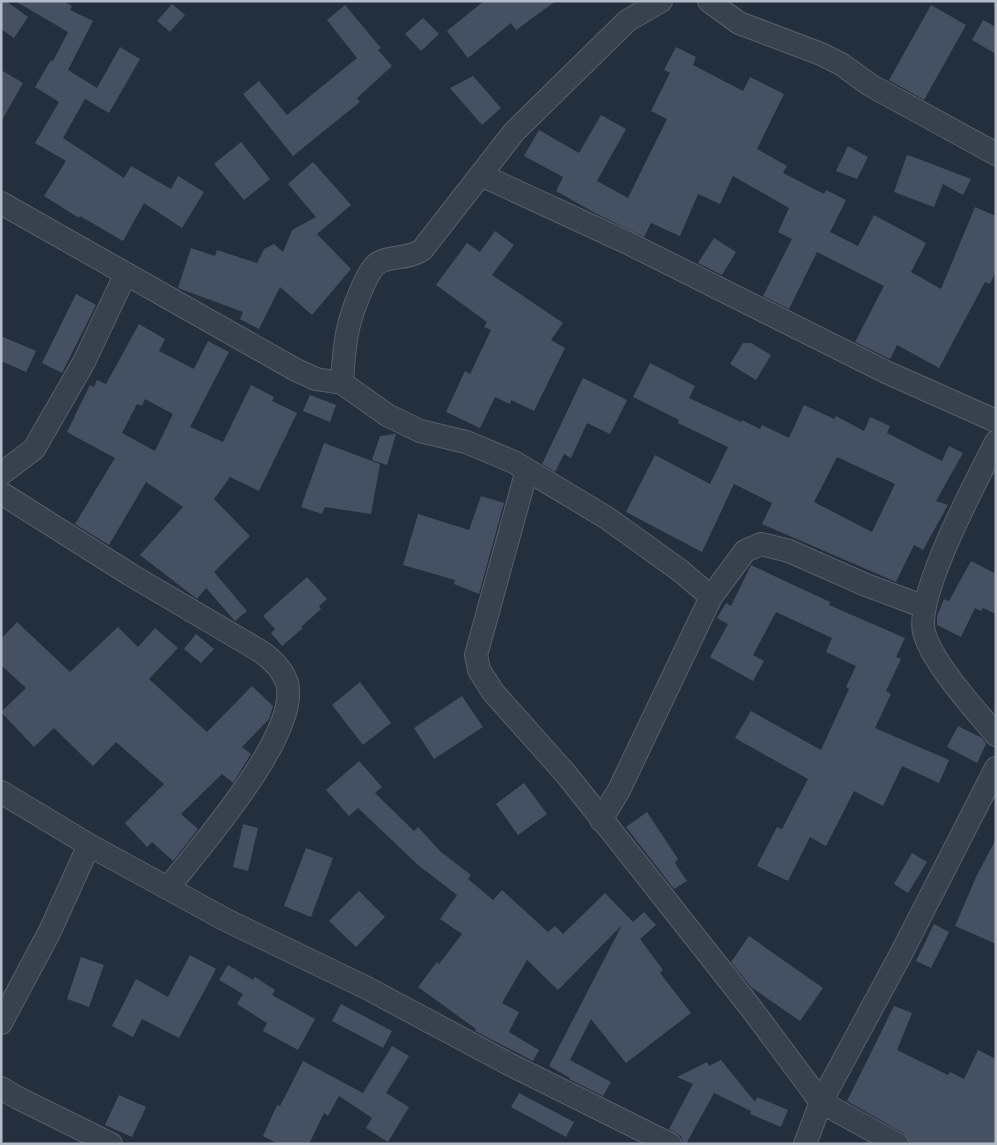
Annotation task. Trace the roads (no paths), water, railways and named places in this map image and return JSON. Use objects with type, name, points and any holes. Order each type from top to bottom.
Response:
[{"type":"street","points":[[342,383],[348,327],[369,274],[377,264],[388,259],[411,256],[422,250],[514,132],[627,21],[661,1]]},
{"type":"street","points":[[709,1],[739,23],[841,64],[870,85],[996,154]]},
{"type":"street","points":[[481,175],[626,242],[886,372],[996,421]]},
{"type":"street","points":[[1,203],[296,370],[316,379],[342,383],[386,415],[420,431],[466,442],[527,470],[607,518],[682,572],[711,597]]},
{"type":"street","points":[[1,474],[34,449],[84,362],[125,274]]},
{"type":"street","points":[[996,442],[932,578],[925,607],[924,630],[930,649],[996,735]]},
{"type":"street","points":[[527,470],[476,655],[479,670],[493,692],[566,774],[751,1008],[821,1102],[897,1144]]},
{"type":"street","points":[[1,494],[131,575],[260,651],[276,662],[287,683],[286,710],[260,768],[168,888]]},
{"type":"street","points":[[601,820],[619,790],[711,597],[745,552],[761,544],[789,551],[866,585],[925,607]]},
{"type":"street","points":[[805,1144],[821,1102],[901,954],[996,768]]},
{"type":"street","points":[[1,792],[89,845],[226,920],[367,988],[527,1073],[670,1144]]},
{"type":"street","points":[[1,1023],[50,931],[89,845]]},
{"type":"street","points":[[1,1088],[111,1144]]}]
